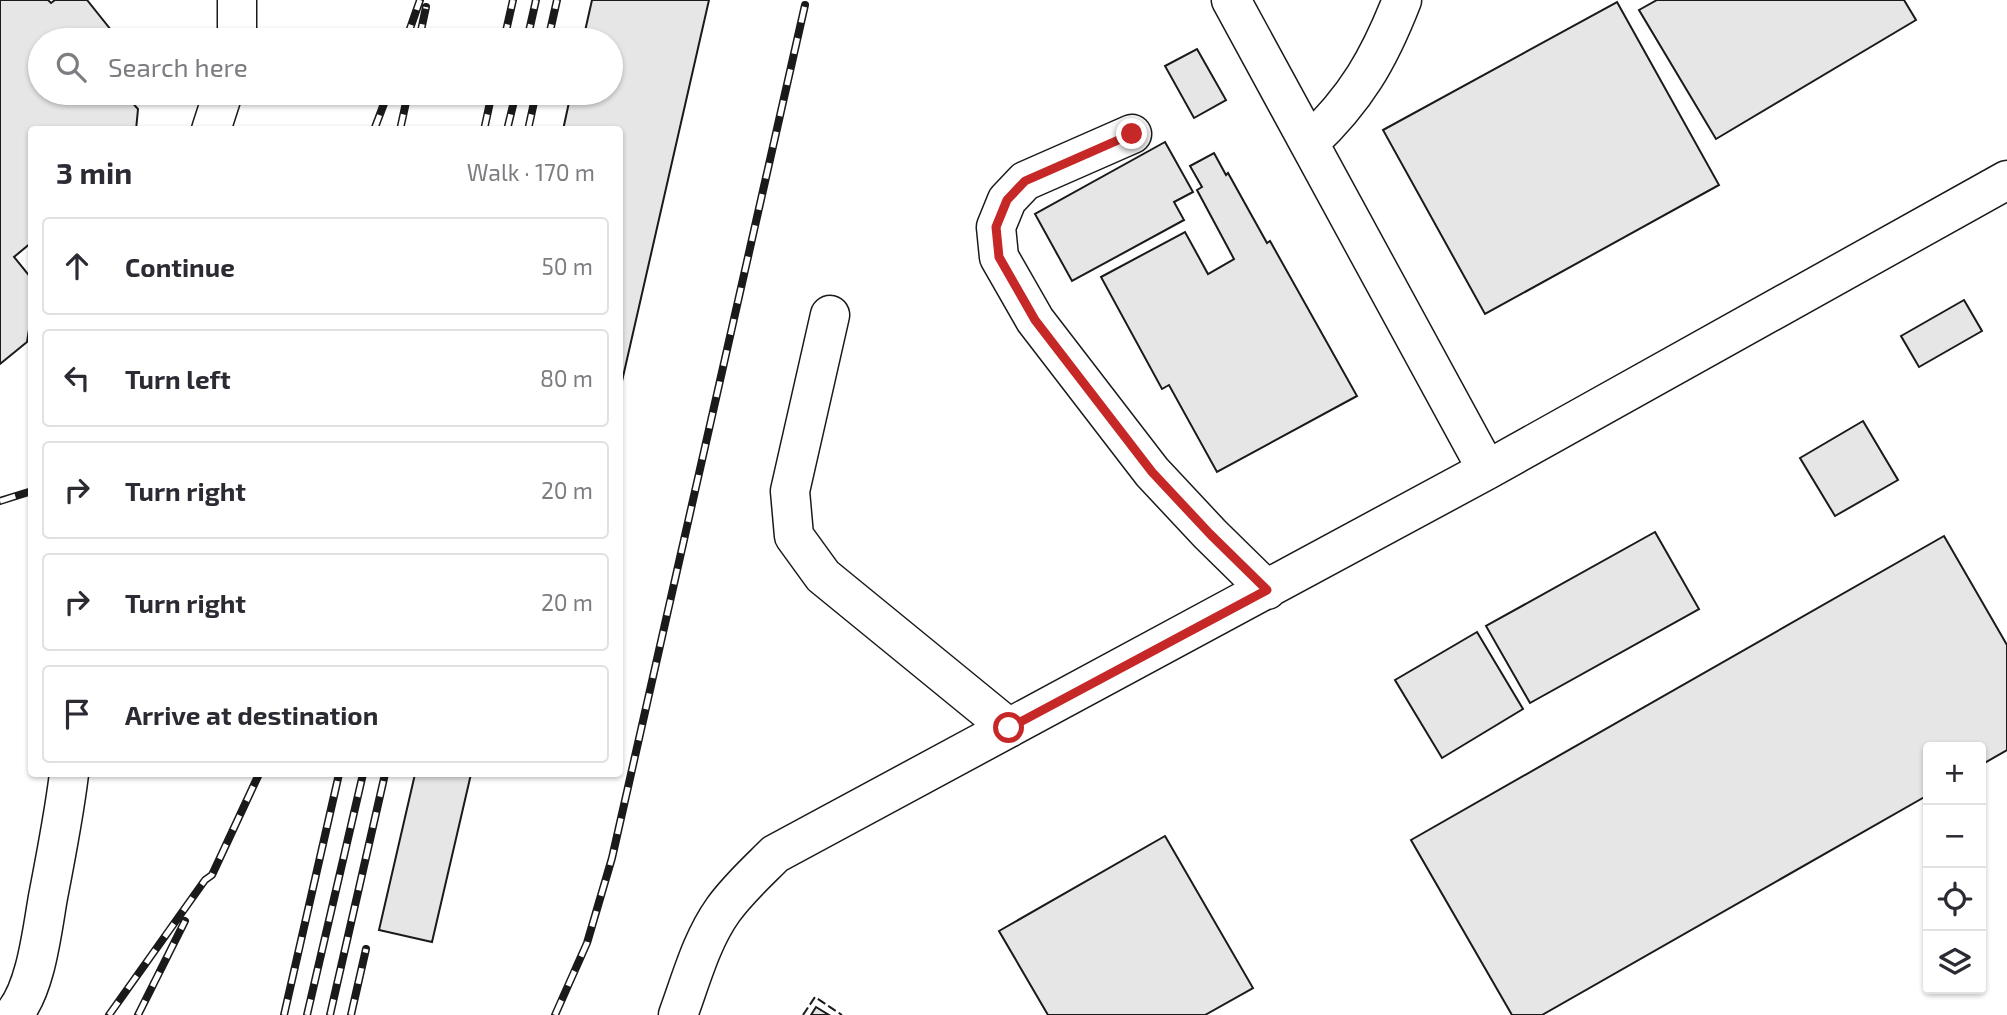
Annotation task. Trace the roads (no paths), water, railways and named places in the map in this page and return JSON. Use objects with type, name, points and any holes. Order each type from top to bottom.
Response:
[{"type":"street","points":[[237,0],[237,28]]},
{"type":"street","points":[[1231,0],[1487,470]]},
{"type":"street","points":[[1309,144],[1327,127],[1359,88],[1387,38],[1402,0]]},
{"type":"street","points":[[212,126],[219,105]]},
{"type":"street","points":[[1132,134],[1025,181],[1007,200],[996,227],[999,257],[1035,320],[1152,472],[1267,590]]},
{"type":"street","points":[[678,1015],[703,946],[723,911],[775,854],[1487,470],[2007,180]]},
{"type":"street","points":[[830,315],[790,491],[794,536],[823,576],[1009,728]]},
{"type":"street","points":[[13,1015],[19,1008],[34,971],[69,777]]},
{"type":"railway","points":[[410,28],[420,0]]},
{"type":"railway","points":[[507,28],[513,0]]},
{"type":"railway","points":[[530,28],[536,0]]},
{"type":"railway","points":[[551,28],[557,0]]},
{"type":"railway","points":[[555,1015],[587,943],[612,858],[805,5]]},
{"type":"railway","points":[[422,28],[426,7]]},
{"type":"railway","points":[[376,126],[383,105]]},
{"type":"railway","points":[[401,126],[405,105]]},
{"type":"railway","points":[[485,126],[489,105]]},
{"type":"railway","points":[[508,126],[513,105]]},
{"type":"railway","points":[[529,126],[533,105]]},
{"type":"railway","points":[[0,501],[28,492]]},
{"type":"railway","points":[[109,1015],[205,880],[212,875],[258,777]]},
{"type":"railway","points":[[284,1015],[338,777]]},
{"type":"railway","points":[[307,1015],[362,777]]},
{"type":"railway","points":[[330,1015],[384,777]]},
{"type":"railway","points":[[138,1015],[185,921]]},
{"type":"railway","points":[[351,1015],[366,949]]}]
